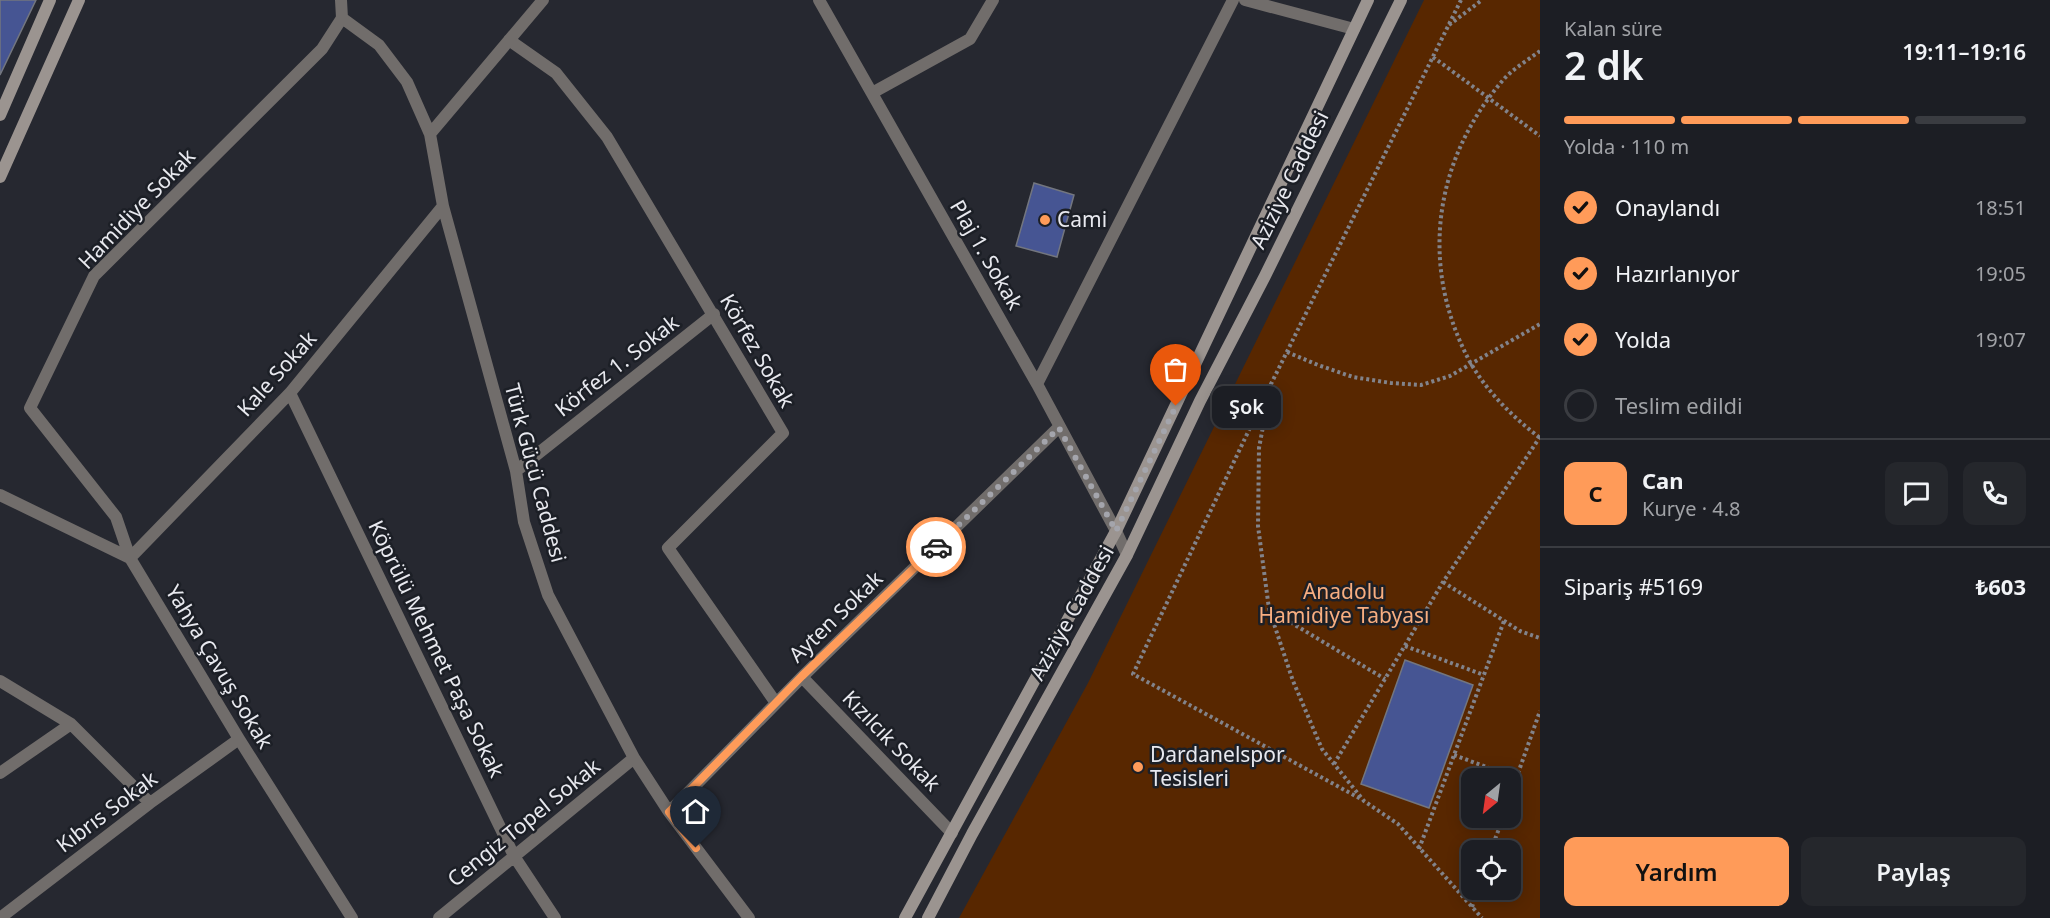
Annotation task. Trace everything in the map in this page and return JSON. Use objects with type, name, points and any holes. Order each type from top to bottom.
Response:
[{"type":"street","points":[[0,115],[51,0]]},
{"type":"street","points":[[0,177],[79,0]]},
{"type":"street","points":[[341,0],[342,18]]},
{"type":"street","points":[[430,134],[543,0]]},
{"type":"street","name":"Plaj 1. Sokak","points":[[819,0],[1037,384],[1127,555]]},
{"type":"street","points":[[872,93],[970,39],[993,0]]},
{"type":"street","points":[[1037,384],[1233,0]]},
{"type":"street","points":[[1245,0],[1354,29]]},
{"type":"street","name":"Aziziye Caddesi","points":[[905,918],[1116,531],[1368,0]]},
{"type":"street","name":"Aziziye Caddesi","points":[[928,918],[1127,555],[1200,401],[1265,276],[1401,0]]},
{"type":"street","name":"Türk Gücü Caddesi","points":[[342,18],[379,45],[393,63],[407,82],[430,134],[443,207],[516,471],[524,522],[548,595],[634,758],[669,812],[749,918]]},
{"type":"street","name":"Hamidiye Sokak","points":[[130,558],[116,518],[30,408],[94,276],[322,49],[342,18]]},
{"type":"street","name":"Körfez Sokak","points":[[509,40],[556,73],[607,137],[783,433],[668,548],[776,703]]},
{"type":"street","name":"Kale Sokak","points":[[130,558],[290,393],[443,207]]},
{"type":"street","name":"Körfez 1. Sokak","points":[[516,471],[714,314]]},
{"type":"street","name":"Köprülü Mehmet Paşa Sokak","points":[[290,393],[514,856],[555,918]]},
{"type":"street","name":"Ayten Sokak","points":[[669,812],[802,676],[1059,428]]},
{"type":"street","points":[[0,495],[130,558]]},
{"type":"street","name":"Yahya Çavuş Sokak","points":[[130,558],[239,739],[352,918]]},
{"type":"street","name":"Kızılcık Sokak","points":[[802,676],[952,833]]},
{"type":"street","points":[[0,681],[71,724],[150,804]]},
{"type":"street","points":[[0,773],[71,724]]},
{"type":"street","name":"Kıbrıs Sokak","points":[[0,918],[239,739]]},
{"type":"street","name":"Cengiz Topel Sokak","points":[[439,918],[634,758]]},
{"type":"path","points":[[1461,0],[1287,351],[1133,674],[1364,801],[1398,824],[1482,918]]},
{"type":"path","points":[[1448,26],[1482,0]]},
{"type":"path","points":[[1334,764],[1443,582],[1540,438],[1501,404],[1471,363],[1450,315],[1439,265],[1440,214],[1452,164],[1474,118],[1506,78],[1540,51]]},
{"type":"path","points":[[1433,57],[1540,136]]},
{"type":"path","points":[[1287,351],[1353,377],[1421,385],[1450,376],[1540,324]]},
{"type":"path","points":[[1271,384],[1259,448],[1258,526],[1269,609],[1297,690],[1322,749],[1364,801]]},
{"type":"path","points":[[1443,582],[1520,631],[1540,638]]},
{"type":"path","points":[[1269,609],[1385,679]]},
{"type":"path","points":[[1419,849],[1504,621]]},
{"type":"path","points":[[1405,646],[1484,675]]},
{"type":"path","points":[[1520,768],[1540,711]]},
{"type":"path","points":[[1454,755],[1489,768]]},
{"type":"path","points":[[1472,907],[1474,900]]},
{"type":"green space","name":"Anadolu Hamidiye Tabyası","points":[[1424,0],[1540,0],[1540,918],[959,918],[1088,683]]},
{"type":"building","points":[[0,0],[36,0],[0,75]]},
{"type":"building","name":"Cami","points":[[1034,183],[1074,195],[1057,257],[1016,246]]},
{"type":"building","points":[[1405,660],[1473,685],[1429,808],[1361,784]]},
{"type":"way so far","points":[[936,547],[1059,428],[1116,531],[1176,406]]},
{"type":"place","name":"Cami","points":[[1045,220]]},
{"type":"place","name":"Şok","points":[[1176,406]]},
{"type":"place","name":"Dardanelspor Tesisleri","points":[[1138,767]]},
{"type":"route","points":[[696,848],[669,812],[802,676],[936,547]]}]
